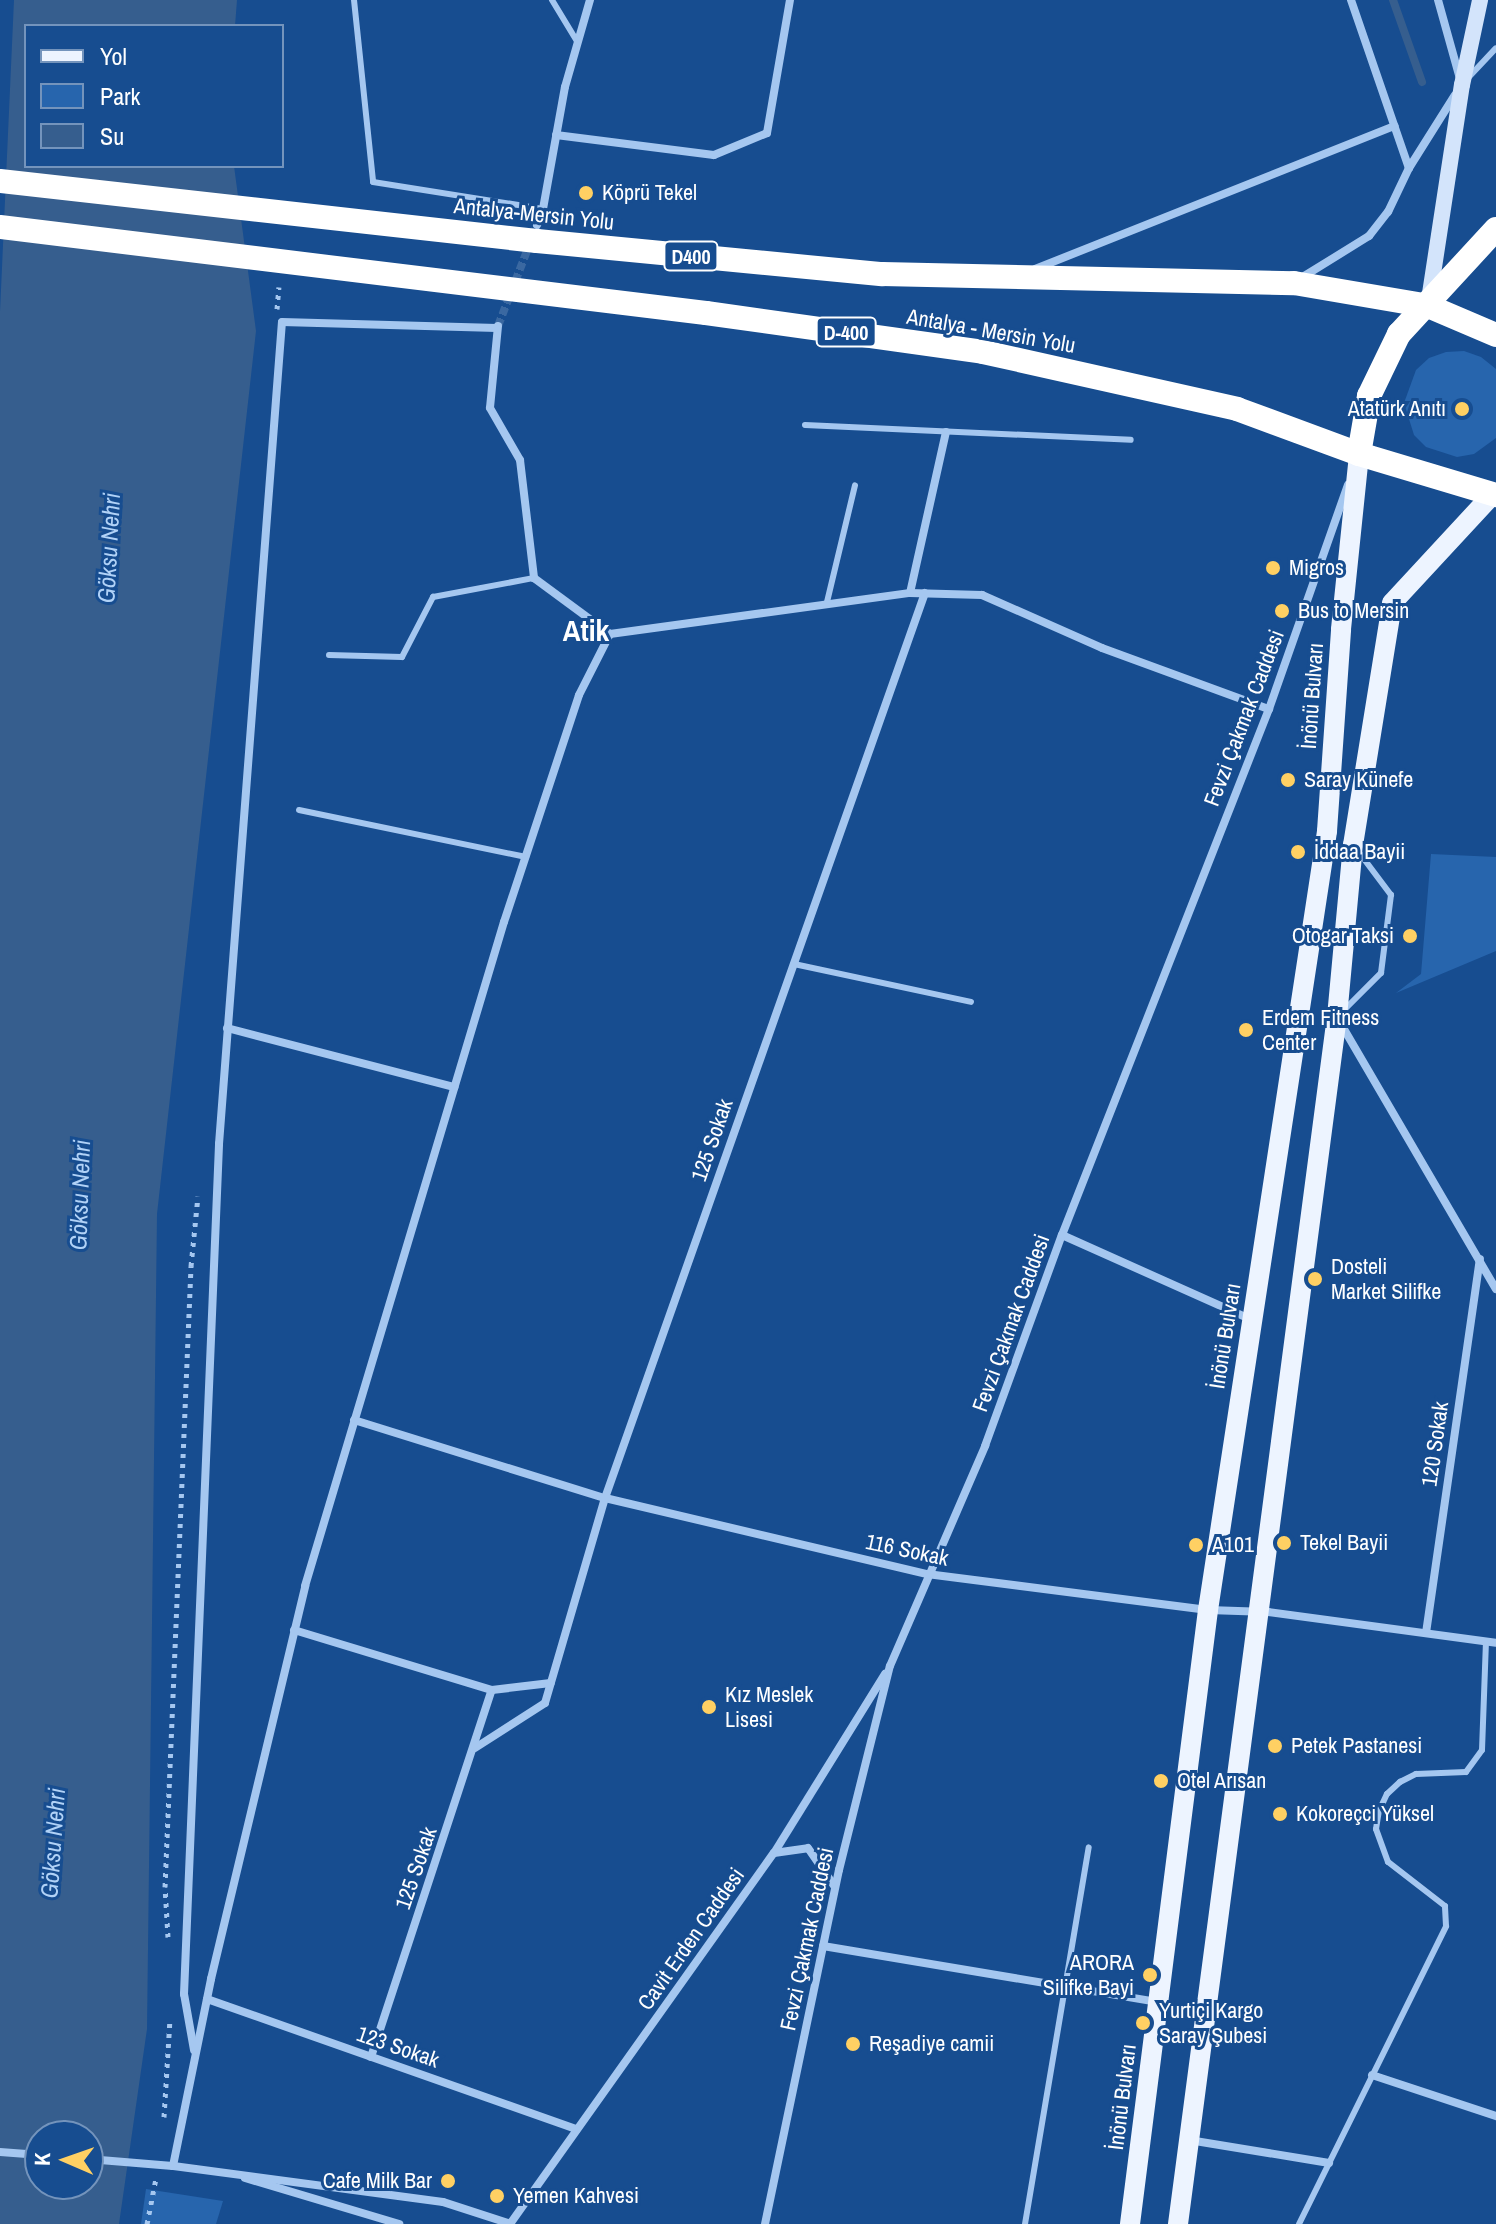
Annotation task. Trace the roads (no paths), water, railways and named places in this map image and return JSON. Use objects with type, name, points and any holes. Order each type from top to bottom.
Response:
[{"type":"highway","name":"Antalya-Mersin Yolu","points":[[0,181],[320,218],[882,274],[1294,283]]},
{"type":"highway","name":"Antalya - Mersin Yolu","points":[[0,227],[706,313],[983,352],[1237,409],[1359,454],[1495,494]]},
{"type":"highway","points":[[1359,454],[1369,396],[1399,334],[1496,229]]},
{"type":"highway","points":[[1294,283],[1428,306],[1496,335]]},
{"type":"main road","name":"İnönü Bulvarı","points":[[1130,2224],[1208,1610],[1327,831],[1341,629],[1359,454]]},
{"type":"main road","points":[[1178,2224],[1337,1017],[1353,845],[1392,603],[1495,494]]},
{"type":"street","points":[[537,225],[590,0]]},
{"type":"street","points":[[556,135],[714,155],[767,133],[790,0]]},
{"type":"street","points":[[1351,0],[1409,168]]},
{"type":"street","points":[[1294,283],[1369,236],[1388,212],[1409,168],[1462,85],[1438,0]]},
{"type":"street","points":[[1428,306],[1462,85],[1480,0]]},
{"type":"street","points":[[1013,278],[1395,126]]},
{"type":"street","points":[[195,2055],[184,1994],[219,1144],[282,322],[498,327],[490,408],[520,460],[534,578],[610,634],[910,593],[982,595],[1102,648],[1269,709]]},
{"type":"street","points":[[910,593],[946,432]]},
{"type":"street","name":"Fevzi Çakmak Caddesi","points":[[765,2224],[835,1887],[890,1666],[927,1574],[985,1446],[1062,1235],[1269,709],[1359,454]]},
{"type":"street","name":"125 Sokak","points":[[475,1748],[545,1703],[605,1498],[925,593]]},
{"type":"street","points":[[173,2166],[207,1999],[294,1630],[354,1420],[526,857],[579,695],[610,634]]},
{"type":"street","points":[[1337,1017],[1496,1289]]},
{"type":"street","points":[[227,1028],[454,1087]]},
{"type":"street","points":[[1062,1235],[1252,1320]]},
{"type":"street","name":"120 Sokak","points":[[1426,1633],[1480,1259]]},
{"type":"street","name":"116 Sokak","points":[[354,1420],[605,1498],[927,1574],[1496,1643]]},
{"type":"street","points":[[294,1630],[492,1690],[551,1683]]},
{"type":"street","name":"Cavit Erden Caddesi","points":[[510,2224],[774,1853],[890,1666]]},
{"type":"street","name":"125 Sokak","points":[[371,2057],[492,1690]]},
{"type":"street","points":[[774,1853],[808,1848],[835,1887]]},
{"type":"street","points":[[823,1946],[1158,2002]]},
{"type":"street","name":"123 Sokak","points":[[207,1999],[577,2129]]},
{"type":"street","points":[[1372,2075],[1496,2116]]},
{"type":"street","points":[[1189,2140],[1329,2163]]},
{"type":"street","points":[[0,2152],[24,2154]]},
{"type":"street","points":[[104,2160],[218,2170],[443,2202],[510,2224]]},
{"type":"street","points":[[218,2170],[399,2224]]},
{"type":"lane","points":[[354,0],[373,182],[543,209]]},
{"type":"lane","points":[[552,0],[578,43]]},
{"type":"lane","points":[[1462,85],[1496,48]]},
{"type":"lane","points":[[805,425],[1131,440]]},
{"type":"lane","points":[[827,602],[855,485]]},
{"type":"lane","points":[[329,655],[402,657],[433,597],[534,578]]},
{"type":"lane","points":[[299,810],[526,857]]},
{"type":"lane","points":[[1337,1017],[1381,973],[1391,895],[1353,845]]},
{"type":"lane","points":[[794,964],[971,1002]]},
{"type":"lane","points":[[1299,2224],[1446,1926],[1445,1906],[1388,1862],[1376,1829],[1379,1811],[1387,1794],[1400,1782],[1416,1774],[1466,1772],[1482,1750],[1486,1641]]},
{"type":"lane","points":[[1025,2224],[1089,1847]]},
{"type":"water","name":"Göksu Nehri","points":[[14,0],[237,0],[235,24],[24,24],[24,168],[234,168],[256,331],[157,1214],[147,2029],[119,2224],[0,2224],[0,312]]},
{"type":"waterway","points":[[1393,0],[1422,82]]},
{"type":"tunnel","points":[[498,326],[537,225]]},
{"type":"place","name":"Köprü Tekel","points":[[586,193]]},
{"type":"place","name":"Atatürk Anıtı","points":[[1462,409]]},
{"type":"place","name":"Migros","points":[[1273,568]]},
{"type":"place","name":"Bus to Mersin","points":[[1282,611]]},
{"type":"place","name":"Saray Künefe","points":[[1288,780]]},
{"type":"place","name":"İddaa Bayii","points":[[1298,852]]},
{"type":"place","name":"Otogar Taksi","points":[[1410,936]]},
{"type":"place","name":"Erdem Fitness Center","points":[[1246,1030]]},
{"type":"place","name":"Dosteli Market Silifke","points":[[1315,1279]]},
{"type":"place","name":"Tekel Bayii","points":[[1284,1543]]},
{"type":"place","name":"A101","points":[[1196,1545]]},
{"type":"place","name":"Kız Meslek Lisesi","points":[[709,1707]]},
{"type":"place","name":"Petek Pastanesi","points":[[1275,1746]]},
{"type":"place","name":"Otel Arısan","points":[[1161,1781]]},
{"type":"place","name":"Kokoreçci Yüksel","points":[[1280,1814]]},
{"type":"place","name":"ARORA Silifke Bayi","points":[[1150,1975]]},
{"type":"place","name":"Yurtiçi Kargo Saray Şubesi","points":[[1143,2023]]},
{"type":"place","name":"Reşadiye camii","points":[[853,2044]]},
{"type":"place","name":"Cafe Milk Bar","points":[[448,2181]]},
{"type":"place","name":"Yemen Kahvesi","points":[[497,2196]]},
{"type":"district","name":"Atik","points":[[586,630]]}]
